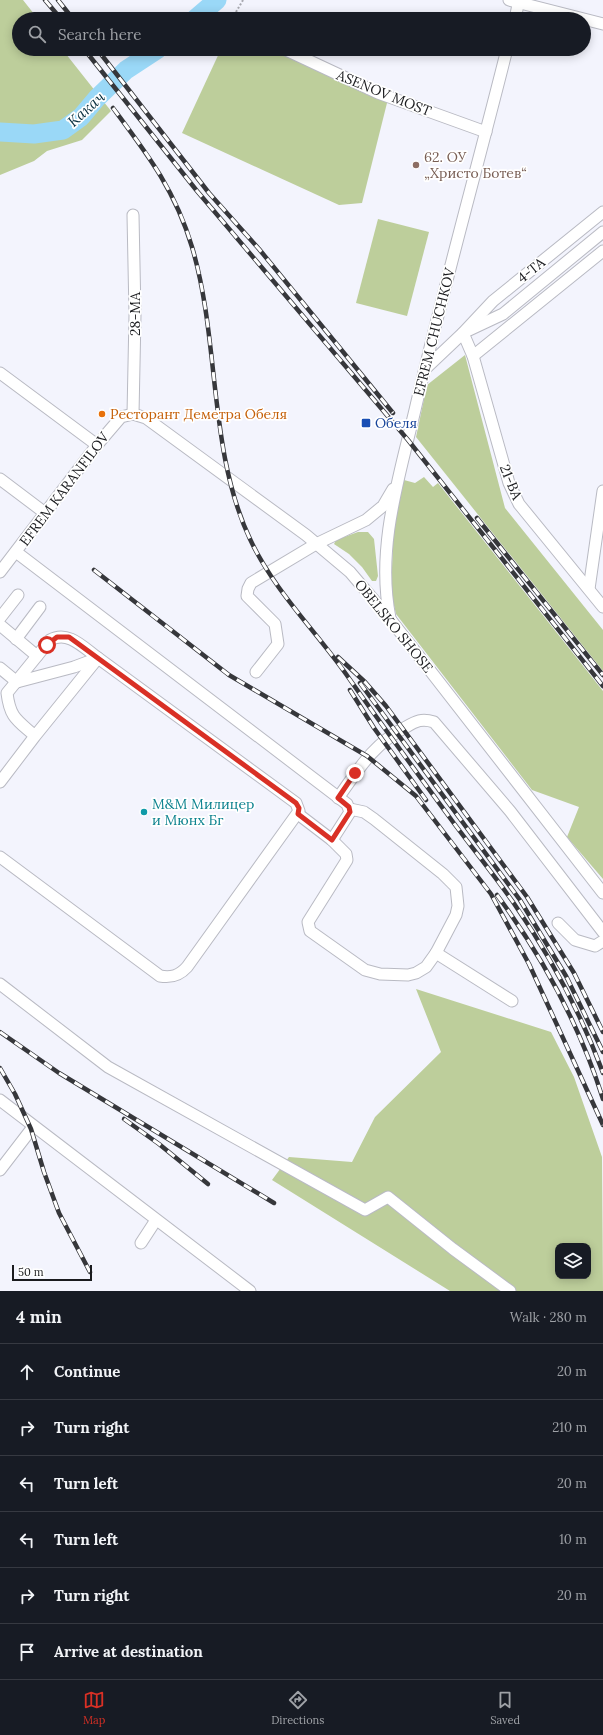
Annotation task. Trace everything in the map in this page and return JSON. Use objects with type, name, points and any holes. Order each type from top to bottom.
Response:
[{"type":"street","points":[[515,12],[516,1],[558,12]]},
{"type":"street","points":[[591,21],[603,24]]},
{"type":"street","name":"ASENOV MOST","points":[[299,56],[378,93],[486,132]]},
{"type":"street","name":"EFREM CHUCHKOV","points":[[390,619],[386,598],[388,528],[396,484],[424,369],[505,56]]},
{"type":"street","name":"4-ТА","points":[[424,369],[463,333],[493,301],[603,212]]},
{"type":"street","name":"28-МА","points":[[133,215],[135,315],[133,414]]},
{"type":"street","name":"4-ТА","points":[[463,333],[503,314],[603,232]]},
{"type":"street","points":[[473,356],[603,251]]},
{"type":"street","name":"21-ВА","points":[[463,333],[473,356],[513,494],[519,504],[603,607]]},
{"type":"street","points":[[0,373],[97,444]]},
{"type":"street","name":"EFREM KARANFILOV","points":[[0,572],[97,444],[121,416],[133,414]]},
{"type":"street","name":"OBELSKO SHOSE","points":[[133,414],[146,418],[316,544],[350,572],[390,619],[603,893]]},
{"type":"street","points":[[0,479],[45,513]]},
{"type":"street","points":[[256,672],[278,644],[278,638],[275,624],[247,596],[251,583],[316,544],[366,520],[383,506],[396,484]]},
{"type":"street","points":[[589,589],[603,491]]},
{"type":"street","points":[[16,552],[347,804],[350,812],[332,840]]},
{"type":"street","points":[[0,618],[18,596]]},
{"type":"street","points":[[16,639],[40,607]]},
{"type":"street","points":[[0,625],[37,656]]},
{"type":"street","points":[[0,857],[160,976],[170,977],[182,974],[298,814],[299,808],[296,803],[69,637],[63,636],[50,640],[7,693],[9,706],[14,718],[35,736]]},
{"type":"street","points":[[17,682],[74,667],[98,658]]},
{"type":"street","points":[[0,782],[98,658]]},
{"type":"street","points":[[0,668],[17,682]]},
{"type":"street","points":[[338,798],[367,756],[383,741],[420,720],[434,722],[510,811],[603,932]]},
{"type":"street","points":[[298,814],[332,840],[346,854],[347,860],[308,922],[310,931],[365,970],[380,974],[416,973],[426,967],[436,953],[456,915],[458,906],[456,887],[443,874],[374,819],[364,812],[350,810]]},
{"type":"street","points":[[558,923],[575,940],[595,946],[603,941]]},
{"type":"street","points":[[436,953],[512,1001]]},
{"type":"street","points":[[0,984],[108,1067],[365,1210],[388,1197],[452,1249],[510,1291]]},
{"type":"street","points":[[0,1100],[33,1127],[250,1291]]},
{"type":"street","points":[[0,1170],[33,1127]]},
{"type":"street","points":[[140,1243],[156,1220]]},
{"type":"path","points":[[236,12],[243,0]]},
{"type":"green space","points":[[0,0],[23,0],[32,12],[12,12],[12,56],[68,56],[111,111],[82,140],[47,151],[34,161],[0,175]]},
{"type":"green space","points":[[218,56],[293,56],[388,99],[362,203],[339,205],[182,133]]},
{"type":"green space","points":[[378,219],[429,232],[407,316],[356,303]]},
{"type":"green space","points":[[465,355],[505,508],[603,630],[603,671],[416,437],[427,385]]},
{"type":"green space","points":[[424,477],[433,487],[438,483],[603,691],[603,879],[567,837],[579,807],[532,790],[396,614],[391,593],[394,517],[404,480],[415,483]]},
{"type":"green space","points":[[358,532],[368,532],[374,539],[378,576],[376,581],[372,581],[362,567],[349,554],[334,544],[336,540]]},
{"type":"green space","points":[[416,989],[551,1032],[574,1077],[602,1157],[603,1291],[450,1291],[272,1180],[289,1157],[352,1162],[375,1117],[441,1052]]},
{"type":"waterway","name":"Какач","points":[[203,12],[217,0]]},
{"type":"waterway","name":"Какач","points":[[0,132],[34,134],[63,130],[81,117],[97,98],[126,70],[147,56]]},
{"type":"railway","points":[[45,0],[55,12]]},
{"type":"railway","points":[[58,0],[67,12]]},
{"type":"railway","points":[[90,56],[197,191],[408,440],[603,686]]},
{"type":"railway","points":[[102,56],[209,193],[259,249],[393,413]]},
{"type":"railway","points":[[113,108],[149,158],[169,190],[192,247],[201,283],[207,320],[227,469],[237,505],[250,539],[259,557],[282,592],[334,657],[453,822],[506,892],[539,942],[563,984],[585,1028],[603,1073]]},
{"type":"railway","points":[[477,518],[603,675]]},
{"type":"railway","points":[[94,570],[229,675],[367,756],[416,796],[491,894],[529,964],[603,1125]]},
{"type":"railway","points":[[338,657],[365,682],[386,706],[527,897],[574,973],[603,1032]]},
{"type":"railway","points":[[360,683],[520,900],[566,976],[603,1052]]},
{"type":"railway","points":[[350,690],[374,728],[426,800]]},
{"type":"railway","points":[[497,895],[514,918],[558,992],[583,1045],[603,1099]]},
{"type":"railway","points":[[0,1032],[59,1073],[274,1203]]},
{"type":"railway","points":[[0,1068],[15,1094],[31,1129],[44,1172],[59,1213],[90,1272]]},
{"type":"railway","points":[[124,1119],[159,1144],[208,1184]]},
{"type":"place","name":"62. ОУ „Христо Ботев“","points":[[416,165]]},
{"type":"place","name":"Ресторант Деметра Обеля","points":[[102,414]]},
{"type":"place","name":"Обеля","points":[[366,423]]},
{"type":"place","name":"М&M Mилицер и Мюнх Бг","points":[[144,812]]},
{"type":"route","points":[[47,645],[50,640],[57,637],[69,637],[296,803],[299,808],[298,814],[332,840],[350,812],[347,804],[338,798],[355,773]]}]
